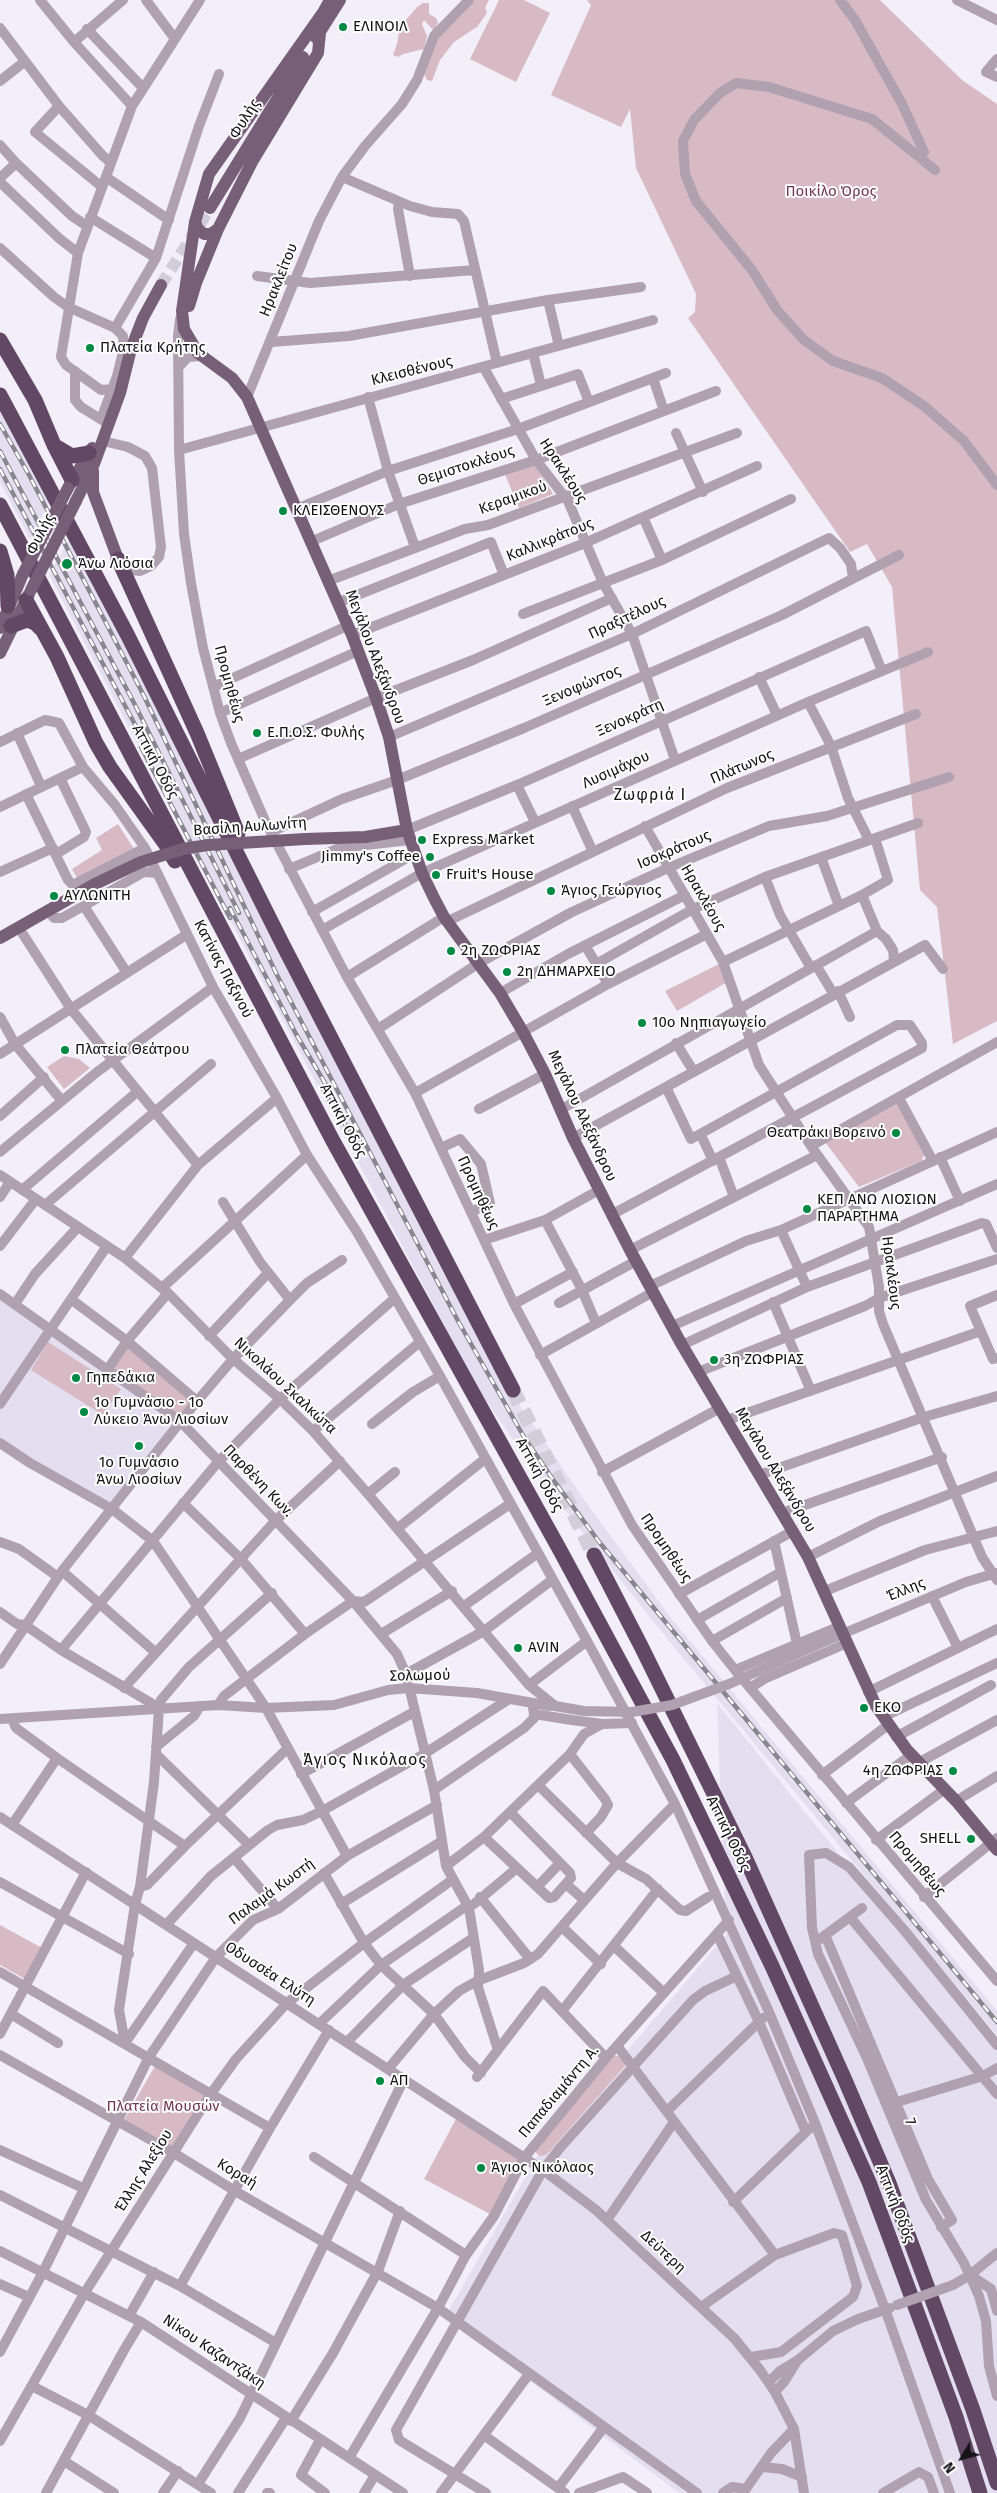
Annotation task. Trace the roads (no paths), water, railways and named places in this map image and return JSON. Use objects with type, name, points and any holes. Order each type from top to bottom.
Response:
[{"type":"highway","points":[[0,340],[35,400],[74,490]]},
{"type":"highway","name":"Αττική Οδός","points":[[0,395],[127,634],[283,945],[513,1390]]},
{"type":"highway","points":[[54,445],[72,456],[92,458]]},
{"type":"highway","name":"Αττική Οδός","points":[[0,505],[333,1141],[561,1552],[673,1760],[772,1966],[865,2174],[952,2408],[980,2493]]},
{"type":"highway","points":[[0,551],[20,579]]},
{"type":"highway","points":[[0,551],[7,575],[8,606]]},
{"type":"highway","points":[[118,559],[197,733],[232,822],[275,910],[283,945]]},
{"type":"highway","points":[[28,595],[42,630],[110,767],[166,845],[221,942],[269,1018]]},
{"type":"highway","points":[[6,627],[27,620],[35,623],[42,630]]},
{"type":"highway","name":"Αττική Οδός","points":[[594,1555],[642,1646],[741,1848],[845,2080],[892,2192],[974,2410],[997,2484]]},
{"type":"main road","name":"Φυλής","points":[[309,48],[322,14],[330,0]]},
{"type":"main road","name":"Φυλής","points":[[210,208],[340,0]]},
{"type":"main road","name":"Μεγάλου Αλεξάνδρου","points":[[322,14],[268,93],[214,165],[202,193],[195,222],[182,311],[186,335],[206,359],[237,382],[247,397],[358,650],[389,737],[408,835],[414,854],[446,919],[500,993],[523,1032],[545,1074],[598,1190],[633,1256],[682,1345],[808,1557],[825,1591],[868,1692],[885,1721],[915,1759],[995,1844]]},
{"type":"main road","name":"Μεγάλου Αλεξάνδρου","points":[[206,359],[193,338],[189,327],[188,315],[196,283],[218,228],[252,162],[318,53],[320,33]]},
{"type":"main road","points":[[195,222],[198,229],[204,234],[211,234],[218,228]]},
{"type":"main road","name":"Φυλής","points":[[92,458],[105,423],[120,393],[131,349],[143,318],[161,285]]},
{"type":"main road","name":"Φυλής","points":[[0,653],[6,627],[8,606],[20,579],[103,440],[105,423]]},
{"type":"main road","points":[[92,458],[92,483],[100,513],[118,559]]},
{"type":"main road","name":"Φυλής","points":[[6,627],[28,595],[74,490]]},
{"type":"main road","points":[[74,490],[93,501],[100,513]]},
{"type":"main road","points":[[20,579],[28,595]]},
{"type":"main road","name":"Βασίλη Αυλωνίτη","points":[[0,938],[95,884],[141,862],[183,849],[208,845],[408,835]]},
{"type":"street","points":[[40,0],[74,42],[132,106]]},
{"type":"street","points":[[74,42],[123,0]]},
{"type":"street","points":[[146,0],[175,39]]},
{"type":"street","points":[[113,389],[101,390],[64,363],[60,354],[78,253],[132,106],[200,0]]},
{"type":"street","name":"Ηρακλείτου","points":[[247,397],[319,221],[342,177],[364,146],[399,109],[417,80],[434,36],[469,0]]},
{"type":"street","points":[[840,0],[855,20],[902,104],[924,152],[918,156]]},
{"type":"street","points":[[957,0],[997,20]]},
{"type":"street","points":[[0,28],[59,106],[111,163]]},
{"type":"street","points":[[87,29],[143,88]]},
{"type":"street","points":[[997,59],[986,72],[997,77]]},
{"type":"street","points":[[0,81],[24,62]]},
{"type":"street","points":[[115,328],[156,258],[199,126],[219,74]]},
{"type":"street","points":[[935,170],[872,120],[770,87],[736,83],[720,93],[701,113],[683,142],[685,174],[696,201],[752,270],[776,310],[804,340],[833,361],[882,378],[924,406],[964,441],[997,485]]},
{"type":"street","points":[[59,106],[35,132],[104,182],[169,220]]},
{"type":"street","points":[[0,145],[16,163],[72,216],[89,222],[156,258]]},
{"type":"street","points":[[0,178],[16,163]]},
{"type":"street","points":[[342,177],[400,202],[432,212],[458,214],[464,220],[497,364]]},
{"type":"street","points":[[0,182],[60,239],[78,253]]},
{"type":"street","points":[[400,202],[398,209],[410,276]]},
{"type":"street","points":[[0,248],[54,297],[68,307],[115,328],[123,336],[124,348],[105,423],[74,400],[75,371]]},
{"type":"street","points":[[257,276],[310,283],[475,270]]},
{"type":"street","points":[[271,342],[349,336],[548,300],[641,288]]},
{"type":"street","points":[[548,300],[559,346]]},
{"type":"street","name":"Προμηθέως","points":[[182,311],[178,336],[178,368],[179,450],[184,534],[203,648],[220,713],[271,832],[312,912],[415,1092],[514,1304],[602,1472],[632,1525],[697,1620],[735,1670],[924,1897],[997,1981]]},
{"type":"street","name":"Κλεισθένους","points":[[179,450],[368,397],[484,368],[653,320]]},
{"type":"street","points":[[533,353],[541,385]]},
{"type":"street","points":[[178,368],[188,357],[206,359]]},
{"type":"street","name":"Ηρακλέους","points":[[484,368],[536,460],[563,495],[603,583],[632,634],[647,675],[660,721],[675,760]]},
{"type":"street","points":[[296,509],[388,472],[518,429],[666,373]]},
{"type":"street","points":[[501,399],[578,374],[589,402]]},
{"type":"street","points":[[653,378],[664,411]]},
{"type":"street","name":"Θεμιστοκλέους","points":[[310,542],[399,504],[536,460],[716,391]]},
{"type":"street","points":[[368,397],[388,472],[415,547]]},
{"type":"street","points":[[676,433],[686,451],[703,492]]},
{"type":"street","name":"Κεραμικού","points":[[328,581],[415,547],[465,529],[488,525],[563,495],[737,433]]},
{"type":"street","points":[[103,440],[141,453],[148,459],[152,468],[161,547],[159,557],[151,566],[140,571],[129,568],[118,559]]},
{"type":"street","name":"Καλλικράτους","points":[[213,687],[349,631],[586,543],[703,492],[757,466]]},
{"type":"street","points":[[523,614],[662,560],[791,499]]},
{"type":"street","points":[[643,517],[662,560]]},
{"type":"street","name":"Πραξιτέλους","points":[[389,737],[632,634],[829,538],[840,548],[851,564],[853,578]]},
{"type":"street","points":[[337,603],[491,542],[504,575]]},
{"type":"street","name":"Ξενοφώντος","points":[[271,832],[351,796],[397,780],[647,675],[782,615],[900,555]]},
{"type":"street","points":[[238,758],[376,698],[473,660],[612,598]]},
{"type":"street","name":"Ξενοκράτη","points":[[290,869],[338,848],[408,835],[660,721],[866,631],[882,671]]},
{"type":"street","points":[[220,713],[358,650]]},
{"type":"street","name":"Λυσιμάχου","points":[[322,930],[422,873],[777,715],[928,652]]},
{"type":"street","points":[[759,678],[777,715]]},
{"type":"street","points":[[723,962],[862,895],[888,880],[872,839],[852,807],[831,746],[808,702]]},
{"type":"street","name":"Πλάτωνος","points":[[348,977],[446,919],[727,788],[916,714]]},
{"type":"street","name":"Κατίνας Παξινού","points":[[17,734],[45,720],[59,723],[83,767],[145,848],[213,987],[278,1098],[307,1155],[357,1232],[440,1376],[675,1804],[729,1920],[816,2123],[885,2309],[950,2493]]},
{"type":"street","points":[[0,742],[17,734],[41,786]]},
{"type":"street","points":[[0,807],[83,767]]},
{"type":"street","name":"Ισοκράτους","points":[[378,1029],[479,963],[572,912],[668,868],[769,826],[827,816],[950,777]]},
{"type":"street","points":[[0,872],[84,837],[86,832],[60,778]]},
{"type":"street","points":[[517,785],[534,822]]},
{"type":"street","points":[[26,794],[68,880],[73,886],[145,848]]},
{"type":"street","points":[[572,806],[593,852]]},
{"type":"street","points":[[596,964],[693,910],[765,877],[918,823]]},
{"type":"street","name":"Ηρακλέους","points":[[645,826],[723,962],[758,1065],[814,1150],[869,1227],[875,1261],[879,1310],[898,1360],[942,1457],[974,1537],[995,1576]]},
{"type":"street","points":[[312,912],[414,854]]},
{"type":"street","points":[[821,858],[838,906]]},
{"type":"street","points":[[48,910],[58,919],[144,872],[157,873]]},
{"type":"street","points":[[765,877],[780,915],[813,966],[835,992],[850,1017]]},
{"type":"street","points":[[500,993],[585,946],[684,895]]},
{"type":"street","points":[[862,895],[877,931],[886,939],[893,950],[894,960]]},
{"type":"street","points":[[84,906],[127,972]]},
{"type":"street","points":[[19,928],[71,1009],[198,1165]]},
{"type":"street","points":[[560,1110],[877,931]]},
{"type":"street","points":[[415,1092],[608,984],[707,934]]},
{"type":"street","points":[[0,1054],[186,935]]},
{"type":"street","points":[[573,1138],[925,944],[942,969]]},
{"type":"street","points":[[585,946],[608,984]]},
{"type":"street","points":[[0,1152],[112,1061],[213,987]]},
{"type":"street","points":[[0,1017],[15,1044],[62,1101]]},
{"type":"street","points":[[611,1215],[922,1048],[920,1038],[910,1025],[897,1025],[696,1137]]},
{"type":"street","points":[[559,1303],[633,1256],[997,1042]]},
{"type":"street","points":[[676,1043],[694,1072]]},
{"type":"street","points":[[0,1246],[41,1202],[155,1112],[211,1064]]},
{"type":"street","points":[[479,1109],[545,1074]]},
{"type":"street","points":[[0,1116],[44,1077]]},
{"type":"street","points":[[666,1087],[696,1137],[716,1159],[734,1197]]},
{"type":"street","points":[[22,1190],[138,1092]]},
{"type":"street","points":[[125,1258],[198,1165],[278,1098]]},
{"type":"street","points":[[899,1098],[960,1201]]},
{"type":"street","points":[[540,1354],[596,1324],[651,1289],[746,1241],[781,1230],[997,1132]]},
{"type":"street","points":[[441,1148],[460,1139],[481,1164],[490,1203],[471,1212]]},
{"type":"street","points":[[108,1369],[165,1290],[307,1155]]},
{"type":"street","name":"Νικολάου Σκαλκώτα","points":[[0,1175],[125,1258],[165,1290],[209,1336],[280,1399],[313,1431],[426,1560],[529,1685],[555,1706]]},
{"type":"street","points":[[0,1197],[10,1182]]},
{"type":"street","points":[[672,1326],[997,1184]]},
{"type":"street","points":[[484,1240],[545,1220],[598,1190]]},
{"type":"street","points":[[223,1202],[268,1273],[290,1300]]},
{"type":"street","points":[[545,1220],[582,1290],[596,1324]]},
{"type":"street","points":[[682,1345],[807,1287],[982,1223],[986,1224],[997,1248]]},
{"type":"street","points":[[15,1304],[35,1274],[78,1227]]},
{"type":"street","points":[[781,1230],[807,1287]]},
{"type":"street","points":[[0,1404],[107,1246]]},
{"type":"street","points":[[698,1372],[865,1306],[879,1298],[997,1259]]},
{"type":"street","points":[[0,1664],[24,1625],[60,1574],[180,1421],[233,1358],[307,1283],[342,1260]]},
{"type":"street","points":[[514,1304],[573,1272]]},
{"type":"street","points":[[209,1336],[268,1273]]},
{"type":"street","name":"Παρθένη Κων.","points":[[0,1294],[180,1421],[353,1602],[397,1654],[406,1674],[434,1790],[446,1866],[468,1908]]},
{"type":"street","points":[[997,1295],[970,1306],[993,1359],[997,1358]]},
{"type":"street","points":[[61,1650],[98,1603],[153,1541],[218,1462],[280,1399],[395,1298]]},
{"type":"street","points":[[72,1300],[127,1341],[197,1401]]},
{"type":"street","points":[[773,1302],[811,1391]]},
{"type":"street","points":[[727,1420],[981,1331]]},
{"type":"street","points":[[313,1431],[420,1342]]},
{"type":"street","points":[[372,1424],[409,1395],[440,1376]]},
{"type":"street","points":[[759,1475],[924,1416],[997,1396]]},
{"type":"street","points":[[602,1472],[720,1408]]},
{"type":"street","points":[[0,1443],[30,1463],[112,1509],[153,1541],[218,1641],[266,1708],[347,1856]]},
{"type":"street","points":[[782,1513],[942,1457]]},
{"type":"street","points":[[398,1528],[485,1459]]},
{"type":"street","points":[[124,1688],[196,1605],[275,1521],[340,1462]]},
{"type":"street","points":[[368,1494],[395,1472]]},
{"type":"street","points":[[808,1557],[880,1521],[997,1476]]},
{"type":"street","points":[[183,1503],[240,1558],[272,1593],[305,1634]]},
{"type":"street","points":[[218,1705],[224,1696],[305,1634],[353,1602],[364,1602],[510,1504]]},
{"type":"street","points":[[679,1594],[793,1531]]},
{"type":"street","points":[[825,1591],[925,1550],[997,1531]]},
{"type":"street","points":[[774,1540],[797,1644]]},
{"type":"street","points":[[0,1542],[19,1549],[60,1574],[98,1603],[154,1652]]},
{"type":"street","points":[[464,1606],[538,1553]]},
{"type":"street","points":[[697,1620],[781,1572]]},
{"type":"street","name":"Έλλης","points":[[828,1640],[966,1582],[995,1576]]},
{"type":"street","points":[[406,1674],[484,1631],[552,1580]]},
{"type":"street","points":[[381,1634],[452,1591]]},
{"type":"street","points":[[125,2042],[119,2010],[129,1954],[135,1904],[140,1887],[154,1782],[161,1700],[189,1668],[272,1593]]},
{"type":"street","points":[[932,1596],[958,1648]]},
{"type":"street","points":[[712,1641],[787,1598]]},
{"type":"street","points":[[0,1612],[159,1708]]},
{"type":"street","points":[[868,1692],[997,1629]]},
{"type":"street","points":[[735,1670],[797,1644],[843,1634]]},
{"type":"street","points":[[750,1688],[843,1634]]},
{"type":"street","name":"Σολωμού","points":[[0,1719],[218,1705],[266,1708],[334,1705],[388,1690],[408,1688],[449,1690],[509,1699],[533,1708],[555,1706],[584,1711],[625,1712],[650,1710],[672,1705],[729,1684],[828,1640]]},
{"type":"street","points":[[529,1685],[587,1641]]},
{"type":"street","points":[[822,1775],[885,1721],[997,1662]]},
{"type":"street","name":"Νικολάου Σκαλκώτα","points":[[529,1685],[533,1708]]},
{"type":"street","points":[[896,1737],[991,1685]]},
{"type":"street","points":[[166,1925],[211,1876],[277,1825],[303,1820],[322,1811],[424,1754],[509,1699]]},
{"type":"street","points":[[156,1750],[194,1716],[200,1706]]},
{"type":"street","points":[[434,1790],[524,1728],[534,1718],[533,1708],[572,1720],[602,1724],[632,1723]]},
{"type":"street","points":[[301,1774],[414,1712]]},
{"type":"street","points":[[12,1719],[16,1728],[185,1846]]},
{"type":"street","points":[[572,1720],[580,1730],[578,1743]]},
{"type":"street","points":[[846,1803],[915,1759],[997,1720]]},
{"type":"street","points":[[446,1866],[484,1837],[538,1786],[570,1754],[584,1734],[602,1724]]},
{"type":"street","points":[[140,1887],[147,1886],[185,1846],[288,1748]]},
{"type":"street","points":[[156,1750],[249,1845]]},
{"type":"street","points":[[570,1754],[608,1806],[601,1817],[586,1833]]},
{"type":"street","points":[[12,1825],[57,1758]]},
{"type":"street","points":[[956,1801],[997,1776]]},
{"type":"street","points":[[538,1786],[617,1863],[638,1874],[683,1911],[690,1910],[708,1897]]},
{"type":"street","points":[[876,1840],[945,1789]]},
{"type":"street","points":[[381,2066],[459,1991],[477,1981],[530,1959],[545,1946],[617,1863],[675,1804]]},
{"type":"street","name":"Παλαμά Κωστή","points":[[0,2352],[42,2274],[116,2121],[149,2058],[216,1957],[253,1920],[278,1909],[347,1856],[437,1805]]},
{"type":"street","points":[[484,1837],[552,1899],[572,1876],[510,1812]]},
{"type":"street","name":"Οδυσσέα Ελύτη","points":[[0,1817],[524,2158]]},
{"type":"street","points":[[342,1904],[442,1841]]},
{"type":"street","points":[[924,1897],[995,1844]]},
{"type":"street","name":"7","points":[[997,2045],[849,1866],[826,1853],[809,1855],[815,1943],[821,1962],[894,2106],[920,2187],[941,2227],[970,2275],[993,2332],[989,2366],[997,2395]]},
{"type":"street","points":[[234,1858],[278,1909]]},
{"type":"street","points":[[537,1887],[560,1863]]},
{"type":"street","points":[[319,2024],[381,1965],[462,1909],[468,1908],[517,1868]]},
{"type":"street","points":[[0,2034],[86,1872]]},
{"type":"street","points":[[324,1873],[364,1943],[381,1965],[434,2014],[479,2075],[542,1991],[606,2058]]},
{"type":"street","name":"Έλλης Αλεξίου","points":[[0,2441],[84,2294],[210,2095],[236,2059],[287,2003],[364,1943],[452,1880]]},
{"type":"street","points":[[0,1882],[129,1954]]},
{"type":"street","points":[[566,1884],[584,1900]]},
{"type":"street","points":[[562,2011],[601,1964],[658,1889]]},
{"type":"street","points":[[480,1897],[530,1959]]},
{"type":"street","points":[[468,1908],[479,1970],[477,1981],[498,2050]]},
{"type":"street","points":[[815,1943],[862,1908]]},
{"type":"street","points":[[850,1917],[997,2094]]},
{"type":"street","name":"Παπαδιαμάντη Α.","points":[[349,2458],[438,2308],[466,2255],[494,2216],[524,2158],[606,2058],[618,2047],[729,1920]]},
{"type":"street","points":[[562,1927],[601,1964]]},
{"type":"street","points":[[717,1934],[759,2022],[806,2132]]},
{"type":"street","points":[[825,1935],[894,2106],[982,2076],[997,2068]]},
{"type":"street","points":[[347,2042],[403,1985],[473,1938]]},
{"type":"street","points":[[125,2042],[194,1943]]},
{"type":"street","points":[[614,1946],[664,1993]]},
{"type":"street","points":[[0,1972],[125,2042],[210,2095],[270,2128]]},
{"type":"street","points":[[486,2493],[400,2440],[396,2435],[396,2430],[543,2170],[693,2000],[705,1991],[737,1976]]},
{"type":"street","points":[[667,2111],[769,2012]]},
{"type":"street","points":[[11,2014],[58,2043]]},
{"type":"street","points":[[180,2286],[270,2128],[329,2030]]},
{"type":"street","points":[[618,2047],[774,2254]]},
{"type":"street","name":"Κοραή","points":[[0,2055],[174,2153],[235,2191],[378,2271],[438,2308],[697,2493]]},
{"type":"street","points":[[198,2484],[252,2396],[354,2183],[399,2078]]},
{"type":"street","points":[[607,2220],[674,2122]]},
{"type":"street","points":[[734,2202],[816,2123]]},
{"type":"street","points":[[0,2150],[83,2188]]},
{"type":"street","points":[[314,2156],[466,2255]]},
{"type":"street","name":"Δεύτερη","points":[[524,2158],[543,2170],[607,2220],[701,2307],[751,2357],[775,2392],[794,2429],[804,2493]]},
{"type":"street","points":[[0,2195],[154,2272],[276,2343]]},
{"type":"street","points":[[238,2493],[333,2353],[378,2271],[400,2211]]},
{"type":"street","points":[[701,2307],[774,2254],[834,2232],[840,2233],[857,2286],[855,2294],[786,2349],[776,2354],[751,2357]]},
{"type":"street","name":"Νίκου Καζαντζάκη","points":[[0,2251],[42,2274],[141,2322],[402,2493]]},
{"type":"street","points":[[769,2382],[780,2370],[798,2360],[833,2332],[858,2319],[953,2285],[970,2275],[997,2253]]},
{"type":"street","points":[[129,2316],[154,2272]]},
{"type":"street","points":[[970,2275],[986,2285],[996,2303]]},
{"type":"street","points":[[0,2284],[29,2297]]},
{"type":"street","points":[[46,2493],[141,2322]]},
{"type":"street","points":[[775,2392],[798,2360]]},
{"type":"street","points":[[441,2493],[529,2374]]},
{"type":"street","points":[[32,2386],[88,2415],[211,2493]]},
{"type":"street","points":[[485,2436],[561,2490],[604,2427]]},
{"type":"street","points":[[723,2493],[732,2487],[744,2491],[770,2453],[794,2429]]},
{"type":"street","points":[[320,2440],[301,2475],[325,2493]]},
{"type":"street","points":[[64,2460],[114,2493]]},
{"type":"street","points":[[762,2467],[782,2469],[802,2477]]},
{"type":"street","points":[[163,2493],[178,2471]]},
{"type":"street","points":[[883,2493],[912,2474],[922,2472],[928,2476],[934,2493]]},
{"type":"street","points":[[364,2493],[375,2475]]},
{"type":"street","points":[[579,2493],[623,2477],[647,2493]]},
{"type":"tunnel","points":[[161,285],[210,208]]},
{"type":"tunnel","points":[[513,1390],[594,1555]]},
{"type":"railway","points":[[0,424],[29,475],[144,696],[277,975],[458,1321],[524,1437],[600,1543],[997,2022]]},
{"type":"railway","points":[[0,451],[133,701],[239,913]]},
{"type":"railway","points":[[0,469],[150,753]]},
{"type":"railway","points":[[141,747],[230,918]]},
{"type":"railway","points":[[230,908],[296,1034],[332,1095]]},
{"type":"railway","points":[[324,1091],[359,1146]]},
{"type":"place","name":"ΕΛΙΝΟΙΛ","points":[[343,27]]},
{"type":"place","name":"Πλατεία Κρήτης","points":[[90,348]]},
{"type":"place","name":"ΚΛΕΙΣΘΕΝΟΥΣ","points":[[283,511]]},
{"type":"place","name":"Άνω Λιόσια","points":[[67,564]]},
{"type":"place","name":"Ε.Π.Ο.Σ. Φυλής","points":[[257,733]]},
{"type":"place","name":"Express Market","points":[[422,840]]},
{"type":"place","name":"Jimmy's Coffee","points":[[430,857]]},
{"type":"place","name":"Fruit's House","points":[[436,875]]},
{"type":"place","name":"Άγιος Γεώργιος","points":[[551,891]]},
{"type":"place","name":"ΑΥΛΩΝΙΤΗ","points":[[54,896]]},
{"type":"place","name":"2η ΖΩΦΡΙΑΣ","points":[[451,951]]},
{"type":"place","name":"2η ΔΗΜΑΡΧΕΙΟ","points":[[507,972]]},
{"type":"place","name":"10ο Νηπιαγωγείο","points":[[642,1023]]},
{"type":"place","name":"Πλατεία Θεάτρου","points":[[65,1050]]},
{"type":"place","name":"Θεατράκι Βορεινό","points":[[896,1133]]},
{"type":"place","name":"ΚΕΠ ΑΝΩ ΛΙΟΣΙΩΝ ΠΑΡΑΡΤΗΜΑ","points":[[807,1209]]},
{"type":"place","name":"3η ΖΩΦΡΙΑΣ","points":[[714,1360]]},
{"type":"place","name":"Γηπεδάκια","points":[[76,1378]]},
{"type":"place","name":"1ο Γυμνάσιο - 1ο Λύκειο Άνω Λιοσίων","points":[[84,1412]]},
{"type":"place","name":"1ο Γυμνάσιο Άνω Λιοσίων","points":[[139,1446]]},
{"type":"place","name":"AVIN","points":[[518,1648]]},
{"type":"place","name":"EKO","points":[[864,1708]]},
{"type":"place","name":"4η ΖΩΦΡΙΑΣ","points":[[953,1771]]},
{"type":"place","name":"SHELL","points":[[971,1839]]},
{"type":"place","name":"ΑΠ","points":[[380,2081]]},
{"type":"place","name":"Άγιος Νικόλαος","points":[[481,2168]]},
{"type":"district","name":"Ζωφριά Ι","points":[[650,796]]},
{"type":"district","name":"Άγιος Νικόλαος","points":[[365,1761]]},
{"type":"park label","name":"Ποικίλο Όρος","points":[[831,192]]},
{"type":"park label","name":"Πλατεία Μουσών","points":[[163,2107]]}]
